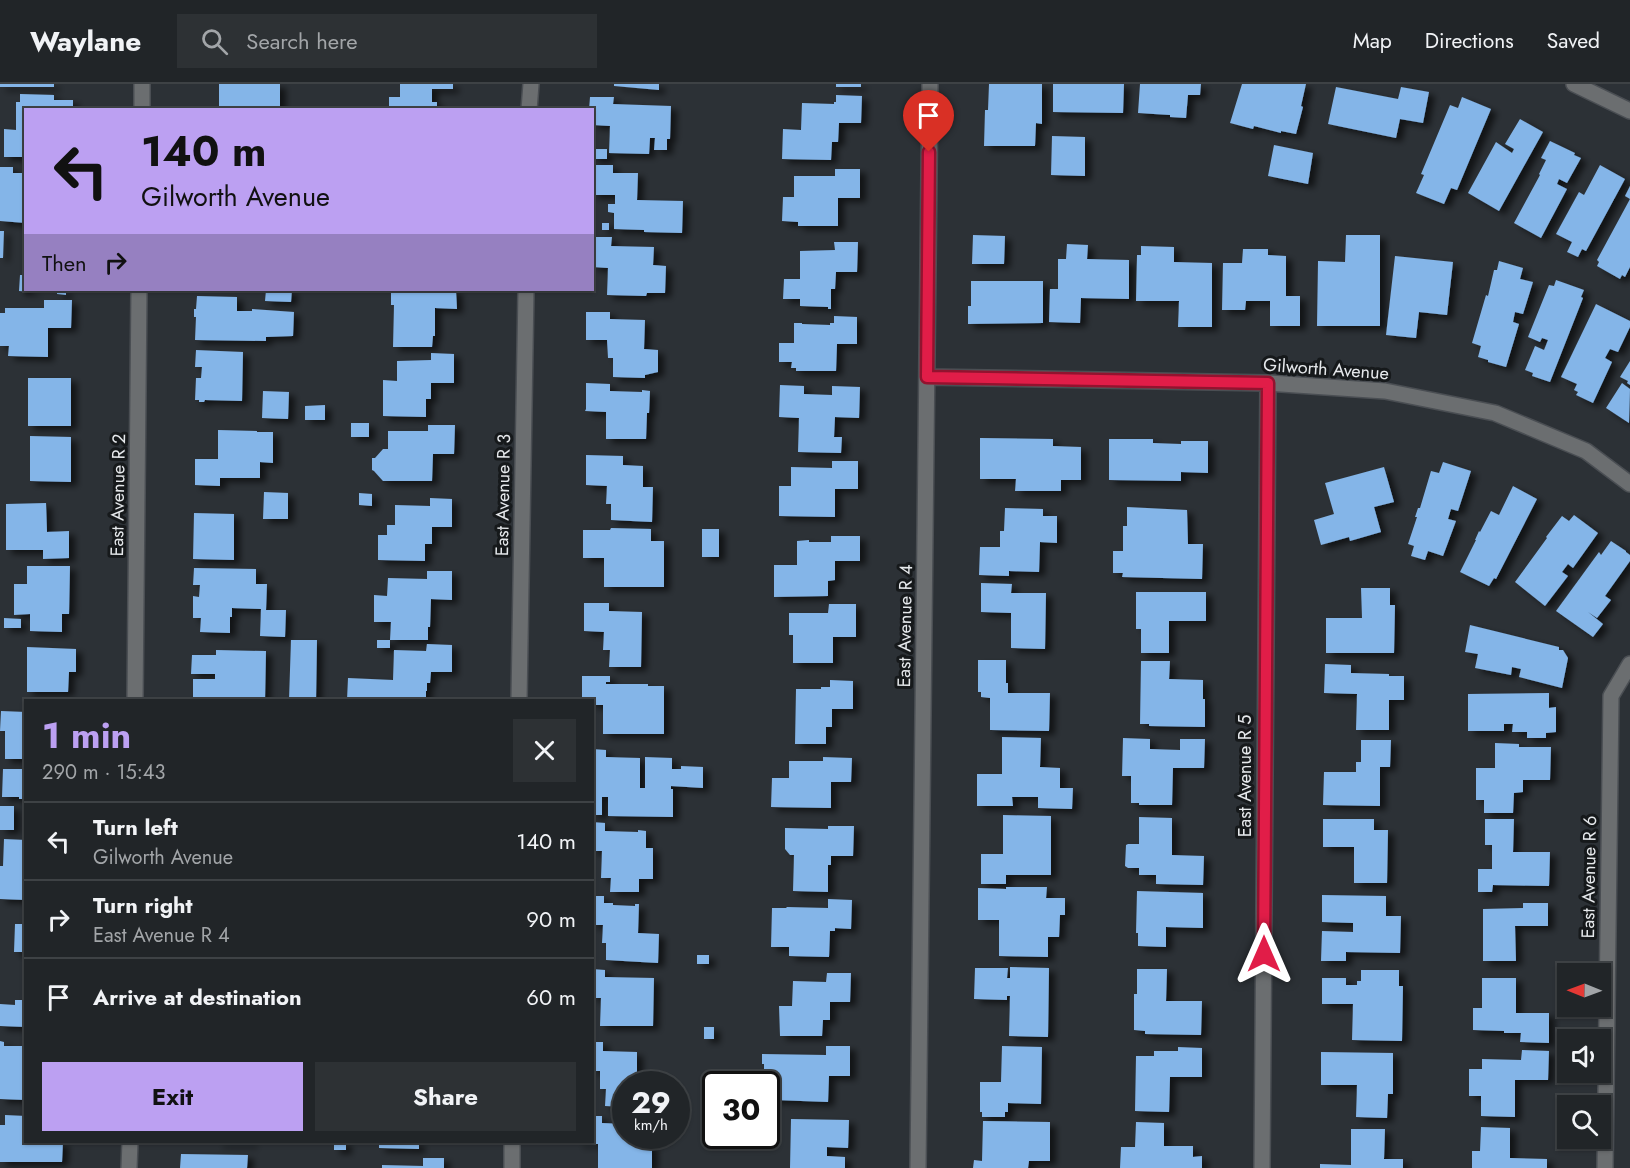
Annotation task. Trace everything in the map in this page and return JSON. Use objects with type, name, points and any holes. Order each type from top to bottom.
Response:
[{"type":"street","points":[[142,84],[142,108]]},
{"type":"street","points":[[529,108],[531,84]]},
{"type":"street","name":"East Avenue R 4","points":[[918,1168],[930,84]]},
{"type":"street","points":[[1574,84],[1630,109]]},
{"type":"street","name":"East Avenue R 2","points":[[135,699],[140,291]]},
{"type":"street","name":"East Avenue R 3","points":[[519,699],[526,291]]},
{"type":"street","name":"Gilworth Avenue","points":[[927,377],[1268,383],[1385,391],[1495,413],[1586,451],[1630,484]]},
{"type":"street","name":"East Avenue R 5","points":[[1262,1168],[1268,383]]},
{"type":"street","name":"East Avenue R 6","points":[[1605,1168],[1611,696],[1630,664]]},
{"type":"street","points":[[129,1168],[130,1143]]},
{"type":"street","points":[[512,1143],[512,1168]]},
{"type":"building","points":[[0,84],[54,84],[54,87],[0,87]]},
{"type":"building","points":[[219,84],[280,84],[280,108],[219,108]]},
{"type":"building","points":[[400,84],[453,84],[453,89],[432,89],[432,102],[437,102],[437,107],[389,108],[389,97],[400,97]]},
{"type":"building","points":[[614,84],[659,84],[659,90],[614,86]]},
{"type":"building","points":[[836,84],[861,84],[861,87],[836,87]]},
{"type":"building","points":[[989,84],[1042,84],[1042,124],[1036,123],[1035,146],[984,146],[985,110],[988,110]]},
{"type":"building","points":[[1053,84],[1124,84],[1123,113],[1053,112]]},
{"type":"building","points":[[1140,84],[1201,84],[1200,95],[1188,95],[1186,118],[1138,113]]},
{"type":"building","points":[[1242,84],[1306,84],[1296,134],[1281,131],[1281,133],[1254,126],[1253,129],[1230,123]]},
{"type":"building","points":[[1336,87],[1398,99],[1401,87],[1429,92],[1423,123],[1400,119],[1396,138],[1328,124]]},
{"type":"building","points":[[20,94],[54,95],[54,100],[73,100],[73,108],[24,108],[24,157],[4,157],[4,129],[16,130],[16,102],[20,102]]},
{"type":"building","points":[[836,95],[862,96],[861,123],[839,123],[838,142],[832,142],[831,160],[782,159],[783,129],[801,130],[802,103],[834,104]]},
{"type":"building","points":[[590,97],[614,97],[613,104],[671,106],[670,139],[667,139],[667,150],[654,150],[655,138],[650,138],[649,154],[609,153],[610,126],[594,125],[594,108],[589,108]]},
{"type":"building","points":[[1462,97],[1491,109],[1457,190],[1451,188],[1444,204],[1416,193],[1424,175],[1421,174],[1450,105],[1458,108]]},
{"type":"building","points":[[1520,119],[1543,132],[1499,211],[1468,193],[1496,142],[1512,153],[1514,149],[1505,144]]},
{"type":"building","points":[[1052,136],[1085,137],[1085,176],[1051,175]]},
{"type":"building","points":[[1550,141],[1581,158],[1567,183],[1559,179],[1557,184],[1567,189],[1541,238],[1514,223],[1540,175],[1546,160],[1541,158]]},
{"type":"building","points":[[1274,145],[1313,153],[1308,184],[1268,176]]},
{"type":"building","points":[[594,149],[607,149],[607,159],[594,159]]},
{"type":"building","points":[[595,165],[613,165],[613,173],[638,173],[637,200],[683,201],[682,233],[614,229],[614,213],[608,212],[608,204],[615,204],[615,195],[594,195]]},
{"type":"building","points":[[1600,165],[1625,179],[1586,251],[1582,249],[1578,257],[1567,252],[1572,242],[1556,234],[1579,192],[1584,195]]},
{"type":"building","points":[[0,167],[13,167],[13,173],[24,173],[24,223],[0,221]]},
{"type":"building","points":[[835,169],[860,169],[860,198],[838,198],[838,226],[798,226],[798,222],[782,221],[783,197],[794,197],[794,176],[835,176]]},
{"type":"building","points":[[1630,186],[1630,199],[1625,196]]},
{"type":"building","points":[[1630,199],[1630,267],[1625,277],[1622,275],[1620,279],[1597,266],[1599,262],[1597,260]]},
{"type":"building","points":[[602,223],[609,223],[609,230],[602,230]]},
{"type":"building","points":[[0,231],[4,231],[3,258],[0,258]]},
{"type":"building","points":[[973,235],[1005,236],[1004,264],[972,264]]},
{"type":"building","points":[[1346,235],[1380,235],[1380,326],[1317,326],[1318,261],[1345,262]]},
{"type":"building","points":[[594,237],[612,237],[611,246],[654,247],[653,265],[666,266],[665,293],[647,293],[646,296],[607,295],[608,268],[594,267]]},
{"type":"building","points":[[834,242],[858,242],[857,272],[836,272],[835,289],[831,289],[831,309],[800,306],[800,299],[783,299],[784,279],[800,279],[800,251],[835,250]]},
{"type":"building","points":[[1067,244],[1088,245],[1087,259],[1129,260],[1129,299],[1081,298],[1080,323],[1049,322],[1050,289],[1058,289],[1058,259],[1066,259]]},
{"type":"building","points":[[1141,246],[1174,247],[1174,262],[1212,263],[1212,327],[1178,327],[1179,301],[1136,301],[1137,255],[1141,255]]},
{"type":"building","points":[[1243,249],[1268,249],[1268,255],[1286,256],[1286,296],[1300,296],[1300,326],[1270,326],[1270,301],[1246,301],[1245,310],[1222,310],[1223,263],[1242,263]]},
{"type":"building","points":[[1395,256],[1453,262],[1447,315],[1419,312],[1416,338],[1386,335]]},
{"type":"building","points":[[1499,261],[1523,268],[1520,279],[1533,282],[1523,314],[1515,312],[1513,322],[1519,324],[1506,367],[1478,357],[1481,346],[1472,343],[1494,270],[1497,270]]},
{"type":"building","points":[[20,275],[24,275],[24,291],[34,292],[19,291]]},
{"type":"building","points":[[1556,280],[1584,290],[1581,297],[1583,298],[1550,382],[1532,376],[1533,373],[1525,370],[1535,346],[1544,350],[1548,340],[1542,338],[1540,342],[1528,337],[1549,285],[1554,286]]},
{"type":"building","points":[[971,281],[1043,281],[1043,323],[968,324]]},
{"type":"building","points":[[57,291],[66,291],[66,295],[57,294]]},
{"type":"building","points":[[266,291],[292,291],[291,302],[265,301]]},
{"type":"building","points":[[391,291],[456,291],[457,309],[435,308],[435,336],[433,336],[432,347],[393,347],[394,305],[391,305]]},
{"type":"building","points":[[197,296],[237,297],[237,311],[252,311],[252,309],[294,312],[293,336],[266,337],[266,341],[195,340],[194,309],[196,309]]},
{"type":"building","points":[[44,300],[72,300],[71,328],[48,328],[48,357],[8,356],[9,346],[0,346],[0,313],[5,313],[5,308],[44,308]]},
{"type":"building","points":[[1596,304],[1630,321],[1630,327],[1618,352],[1610,349],[1605,358],[1612,362],[1593,403],[1576,395],[1578,392],[1574,390],[1577,384],[1561,377]]},
{"type":"building","points":[[586,312],[610,312],[610,319],[645,320],[644,349],[658,350],[658,372],[645,375],[645,378],[613,377],[613,358],[608,358],[607,340],[586,340]]},
{"type":"building","points":[[834,316],[857,317],[857,344],[837,344],[836,371],[796,371],[796,368],[791,368],[792,362],[779,362],[779,343],[794,343],[794,323],[830,325],[834,323]]},
{"type":"building","points":[[196,350],[243,352],[242,401],[205,400],[199,402],[195,400],[196,378],[201,378],[202,367],[195,367]]},
{"type":"building","points":[[431,353],[454,354],[454,383],[431,383],[431,399],[426,399],[426,417],[383,416],[383,380],[397,381],[397,361],[431,360]]},
{"type":"building","points":[[1630,361],[1630,385],[1628,381],[1620,377]]},
{"type":"building","points":[[28,378],[71,378],[71,426],[28,426]]},
{"type":"building","points":[[586,383],[610,384],[610,391],[650,391],[646,439],[606,439],[606,412],[585,411]]},
{"type":"building","points":[[1622,383],[1630,389],[1629,423],[1606,408]]},
{"type":"building","points":[[780,385],[804,386],[804,394],[832,395],[832,386],[860,387],[859,418],[835,417],[834,437],[842,437],[841,453],[798,452],[799,418],[779,417]]},
{"type":"building","points":[[263,391],[289,392],[288,419],[262,418]]},
{"type":"building","points":[[325,405],[325,420],[305,420],[305,406]]},
{"type":"building","points":[[351,423],[369,423],[369,437],[351,437]]},
{"type":"building","points":[[428,425],[455,425],[454,454],[433,454],[432,481],[383,481],[372,470],[372,458],[375,458],[383,449],[388,449],[388,431],[428,431]]},
{"type":"building","points":[[218,430],[273,432],[273,463],[260,462],[260,478],[220,478],[220,486],[195,485],[195,459],[218,459]]},
{"type":"building","points":[[30,436],[71,437],[71,482],[30,481]]},
{"type":"building","points":[[980,438],[1053,439],[1053,446],[1081,447],[1081,480],[1061,480],[1061,491],[1015,491],[1016,479],[980,479]]},
{"type":"building","points":[[1109,439],[1153,439],[1153,443],[1181,444],[1181,441],[1208,441],[1208,473],[1181,472],[1181,481],[1109,480]]},
{"type":"building","points":[[586,455],[623,456],[623,465],[643,466],[643,487],[653,487],[652,522],[611,520],[611,504],[606,504],[607,486],[586,485]]},
{"type":"building","points":[[832,461],[858,461],[858,489],[835,489],[835,517],[779,516],[779,486],[791,486],[791,467],[832,468]]},
{"type":"building","points":[[1443,462],[1471,471],[1458,511],[1451,509],[1448,519],[1456,521],[1443,556],[1428,551],[1425,560],[1411,556],[1414,546],[1408,544],[1431,471],[1439,473]]},
{"type":"building","points":[[1384,467],[1394,502],[1374,507],[1381,532],[1350,541],[1349,537],[1321,545],[1314,520],[1334,514],[1325,483]]},
{"type":"building","points":[[1513,486],[1537,499],[1496,579],[1494,578],[1489,586],[1460,572],[1491,511],[1499,515]]},
{"type":"building","points":[[264,492],[288,493],[288,519],[263,519]]},
{"type":"building","points":[[359,493],[372,494],[372,506],[359,505]]},
{"type":"building","points":[[430,498],[452,499],[452,527],[432,527],[432,544],[425,544],[425,561],[378,560],[378,535],[387,535],[387,525],[395,525],[395,505],[430,506]]},
{"type":"building","points":[[46,503],[47,532],[69,531],[69,558],[43,559],[43,550],[6,550],[6,504]]},
{"type":"building","points":[[1127,507],[1187,510],[1188,544],[1203,544],[1202,579],[1122,577],[1123,573],[1113,573],[1113,551],[1123,551],[1123,526],[1127,526]]},
{"type":"building","points":[[1005,508],[1043,509],[1043,516],[1057,516],[1057,543],[1040,542],[1039,572],[1009,571],[1009,576],[979,575],[980,547],[1000,547],[1000,531],[1004,531]]},
{"type":"building","points":[[194,513],[234,514],[234,560],[193,559]]},
{"type":"building","points":[[1574,515],[1598,533],[1573,568],[1568,564],[1562,572],[1568,576],[1545,606],[1515,582],[1562,516],[1569,521]]},
{"type":"building","points":[[611,528],[651,529],[651,541],[664,541],[664,587],[604,587],[604,558],[583,558],[583,530],[610,530]]},
{"type":"building","points":[[702,529],[719,529],[719,557],[702,557]]},
{"type":"building","points":[[831,536],[860,536],[860,561],[835,561],[835,580],[828,581],[828,596],[774,597],[774,565],[797,565],[797,541],[831,542]]},
{"type":"building","points":[[1611,541],[1630,555],[1630,561],[1605,596],[1611,600],[1597,618],[1588,612],[1603,624],[1593,637],[1556,611],[1599,552],[1601,555]]},
{"type":"building","points":[[27,566],[70,566],[69,614],[62,614],[62,632],[30,631],[30,614],[14,615],[14,584],[27,584]]},
{"type":"building","points":[[194,568],[256,569],[256,584],[267,584],[266,610],[286,610],[285,637],[260,636],[261,609],[232,608],[230,633],[200,632],[201,618],[193,618],[193,596],[199,597],[200,585],[193,585]]},
{"type":"building","points":[[427,571],[452,571],[452,600],[431,599],[428,640],[390,640],[391,622],[374,622],[374,595],[387,596],[388,578],[427,579]]},
{"type":"building","points":[[981,583],[1012,584],[1011,593],[1046,593],[1045,649],[1011,648],[1011,613],[981,612]]},
{"type":"building","points":[[1361,588],[1390,588],[1390,605],[1395,605],[1394,653],[1326,653],[1326,618],[1362,618]]},
{"type":"building","points":[[1136,592],[1206,592],[1206,621],[1169,621],[1169,653],[1141,653],[1141,629],[1136,629]]},
{"type":"building","points":[[584,603],[609,603],[609,611],[642,612],[641,667],[609,667],[610,650],[603,650],[604,632],[584,631]]},
{"type":"building","points":[[829,604],[856,604],[856,637],[833,637],[833,663],[793,663],[793,635],[789,635],[789,613],[828,613]]},
{"type":"building","points":[[4,618],[21,619],[21,628],[4,628]]},
{"type":"building","points":[[1470,625],[1559,647],[1559,650],[1563,650],[1568,658],[1562,688],[1519,677],[1521,669],[1512,667],[1511,675],[1475,668],[1478,654],[1465,652]]},
{"type":"building","points":[[291,640],[317,640],[316,699],[289,699]]},
{"type":"building","points":[[377,640],[390,640],[390,648],[377,648]]},
{"type":"building","points":[[427,644],[452,645],[452,672],[431,672],[430,683],[427,683],[426,699],[347,699],[348,678],[393,680],[394,650],[426,651]]},
{"type":"building","points":[[27,647],[76,649],[76,672],[69,672],[68,692],[27,692]]},
{"type":"building","points":[[216,650],[266,651],[265,699],[193,699],[193,679],[215,679],[215,674],[191,674],[192,655],[216,655]]},
{"type":"building","points":[[978,660],[1006,660],[1008,693],[1050,693],[1049,731],[990,730],[990,698],[981,697],[981,692],[978,692]]},
{"type":"building","points":[[1141,661],[1170,661],[1169,679],[1203,680],[1205,727],[1140,724]]},
{"type":"building","points":[[1325,664],[1351,665],[1351,673],[1404,676],[1404,700],[1389,700],[1389,730],[1356,730],[1357,694],[1324,693]]},
{"type":"building","points":[[582,676],[610,676],[610,682],[606,684],[664,686],[664,734],[603,734],[603,705],[594,705],[594,699],[582,699]]},
{"type":"building","points":[[830,680],[853,681],[853,709],[832,709],[832,727],[826,727],[826,744],[795,744],[796,689],[830,687]]},
{"type":"building","points":[[1549,693],[1549,708],[1556,707],[1556,732],[1546,733],[1546,738],[1527,738],[1527,732],[1512,732],[1513,724],[1504,724],[1504,731],[1468,731],[1468,694]]},
{"type":"building","points":[[1,711],[24,712],[24,759],[5,759],[5,731],[0,731]]},
{"type":"building","points":[[1002,737],[1041,738],[1040,767],[1060,768],[1060,788],[1073,788],[1072,809],[1038,808],[1038,797],[1012,797],[1013,806],[977,806],[977,774],[1002,774]]},
{"type":"building","points":[[1123,738],[1150,739],[1150,749],[1180,750],[1180,739],[1205,739],[1204,768],[1173,768],[1172,805],[1131,803],[1131,776],[1122,776]]},
{"type":"building","points":[[1361,740],[1391,740],[1390,767],[1380,767],[1380,806],[1323,805],[1324,772],[1356,772],[1356,762],[1361,762]]},
{"type":"building","points":[[1495,743],[1519,744],[1519,747],[1551,747],[1550,780],[1523,780],[1523,792],[1514,793],[1513,813],[1484,813],[1484,800],[1476,800],[1476,768],[1495,768]]},
{"type":"building","points":[[594,749],[606,750],[606,757],[640,758],[640,788],[645,788],[645,757],[672,758],[672,769],[681,769],[681,766],[703,767],[703,788],[671,786],[673,789],[673,817],[608,816],[608,797],[602,797],[602,815],[594,815]]},
{"type":"building","points":[[823,757],[852,758],[851,782],[831,782],[831,808],[771,807],[772,778],[789,778],[789,761],[823,761]]},
{"type":"building","points":[[3,769],[24,769],[24,799],[2,797]]},
{"type":"building","points":[[0,806],[14,806],[14,830],[0,830]]},
{"type":"building","points":[[1003,815],[1051,816],[1051,875],[1006,875],[1006,884],[981,884],[981,854],[1003,854]]},
{"type":"building","points":[[1139,817],[1172,818],[1172,855],[1204,856],[1203,885],[1156,884],[1156,875],[1139,875],[1139,868],[1125,866],[1126,845],[1139,844]]},
{"type":"building","points":[[1323,819],[1374,819],[1374,830],[1388,830],[1387,883],[1354,883],[1354,847],[1323,847]]},
{"type":"building","points":[[1485,819],[1514,819],[1513,852],[1550,852],[1549,886],[1493,885],[1492,892],[1478,892],[1478,869],[1492,869],[1492,845],[1485,845]]},
{"type":"building","points":[[594,822],[605,823],[605,831],[646,831],[646,848],[653,848],[653,879],[639,879],[639,892],[610,892],[611,878],[601,878],[602,851],[594,851]]},
{"type":"building","points":[[828,826],[854,826],[853,856],[831,856],[831,865],[828,865],[828,892],[793,891],[794,855],[790,855],[785,849],[785,828],[828,829]]},
{"type":"building","points":[[4,839],[24,840],[24,900],[0,899],[0,866],[3,866]]},
{"type":"building","points":[[1006,887],[1047,887],[1046,898],[1065,898],[1065,915],[1060,915],[1059,937],[1048,937],[1048,957],[999,956],[999,920],[978,920],[978,888],[1006,889]]},
{"type":"building","points":[[1137,891],[1203,893],[1203,928],[1166,927],[1166,947],[1138,946]]},
{"type":"building","points":[[1322,895],[1386,896],[1386,916],[1401,916],[1400,953],[1346,952],[1346,961],[1321,961],[1322,931],[1353,932],[1353,923],[1322,922]]},
{"type":"building","points":[[594,896],[604,896],[604,903],[613,903],[613,905],[635,906],[639,904],[638,933],[659,934],[658,963],[606,960],[606,943],[602,943],[603,925],[594,925]]},
{"type":"building","points":[[828,899],[852,900],[851,929],[835,928],[835,931],[830,931],[829,957],[789,956],[789,947],[771,947],[772,908],[828,908]]},
{"type":"building","points":[[1523,903],[1548,903],[1548,926],[1515,926],[1516,961],[1483,961],[1483,909],[1523,908]]},
{"type":"building","points":[[24,919],[24,952],[14,952],[15,924],[23,924]]},
{"type":"building","points":[[697,955],[709,955],[709,964],[697,964]]},
{"type":"building","points":[[1010,967],[1049,968],[1048,1037],[1009,1036],[1010,996],[1007,996],[1007,1000],[974,999],[975,968],[1008,968],[1007,978],[1010,978]]},
{"type":"building","points":[[594,969],[605,970],[605,977],[654,978],[653,1026],[600,1026],[601,998],[594,998]]},
{"type":"building","points":[[1137,969],[1167,969],[1166,1001],[1202,1001],[1201,1035],[1145,1034],[1145,1031],[1134,1030]]},
{"type":"building","points":[[1361,970],[1399,970],[1399,986],[1403,986],[1402,1041],[1352,1040],[1353,1004],[1322,1004],[1322,978],[1346,978],[1346,985],[1357,985],[1357,981],[1361,981]]},
{"type":"building","points":[[827,973],[851,973],[850,1002],[830,1002],[830,1020],[823,1020],[822,1036],[780,1036],[779,1006],[792,1006],[793,981],[826,982]]},
{"type":"building","points":[[1482,978],[1516,978],[1516,1013],[1549,1013],[1549,1043],[1520,1042],[1521,1033],[1473,1030],[1473,1008],[1482,1008]]},
{"type":"building","points":[[15,1000],[24,1000],[24,1027],[0,1026],[0,1004],[15,1005]]},
{"type":"building","points":[[704,1027],[714,1027],[714,1039],[704,1039]]},
{"type":"building","points":[[0,1041],[4,1042],[4,1046],[24,1046],[24,1100],[0,1099]]},
{"type":"building","points":[[594,1042],[603,1042],[603,1051],[637,1052],[637,1071],[612,1071],[612,1106],[605,1106],[606,1089],[600,1089],[600,1071],[594,1071]]},
{"type":"building","points":[[826,1046],[850,1046],[850,1076],[829,1076],[828,1102],[780,1100],[780,1071],[764,1071],[764,1064],[762,1064],[762,1054],[826,1055]]},
{"type":"building","points":[[1002,1046],[1042,1047],[1041,1104],[1008,1103],[1008,1112],[1005,1112],[1005,1117],[982,1117],[980,1082],[1001,1082]]},
{"type":"building","points":[[1178,1047],[1202,1048],[1202,1077],[1170,1077],[1169,1112],[1135,1111],[1136,1056],[1154,1056],[1154,1051],[1178,1051]]},
{"type":"building","points":[[1522,1050],[1549,1051],[1548,1080],[1515,1080],[1515,1117],[1481,1116],[1481,1096],[1469,1096],[1469,1069],[1482,1069],[1482,1059],[1521,1060]]},
{"type":"building","points":[[1321,1052],[1393,1053],[1393,1094],[1388,1094],[1387,1118],[1356,1117],[1357,1085],[1321,1085]]},
{"type":"building","points":[[5,1115],[24,1116],[24,1143],[63,1143],[62,1162],[0,1162],[0,1125],[5,1125]]},
{"type":"building","points":[[594,1116],[602,1116],[602,1123],[612,1123],[612,1149],[652,1149],[652,1168],[598,1168],[598,1144],[577,1143],[594,1143]]},
{"type":"building","points":[[791,1119],[849,1120],[848,1148],[827,1147],[827,1156],[845,1157],[845,1168],[790,1168]]},
{"type":"building","points":[[983,1121],[1050,1122],[1050,1161],[1029,1161],[1028,1168],[973,1168],[974,1160],[982,1161]]},
{"type":"building","points":[[1136,1122],[1164,1123],[1164,1146],[1193,1146],[1193,1157],[1202,1156],[1202,1168],[1120,1168],[1121,1147],[1135,1147]]},
{"type":"building","points":[[1481,1127],[1510,1128],[1510,1158],[1547,1159],[1547,1168],[1472,1168],[1472,1151],[1480,1151]]},
{"type":"building","points":[[1351,1129],[1385,1129],[1384,1159],[1403,1159],[1403,1168],[1320,1168],[1320,1164],[1351,1165]]},
{"type":"building","points":[[217,1143],[252,1143],[252,1144]]},
{"type":"building","points":[[334,1143],[346,1143],[346,1150],[334,1150]]},
{"type":"building","points":[[379,1143],[419,1143],[419,1149],[379,1148]]},
{"type":"building","points":[[181,1154],[248,1155],[247,1168],[180,1168]]},
{"type":"building","points":[[423,1158],[444,1158],[444,1168],[382,1168],[382,1165],[423,1166]]},
{"type":"route","points":[[929,152],[927,377],[1268,383],[1264,954]]}]
